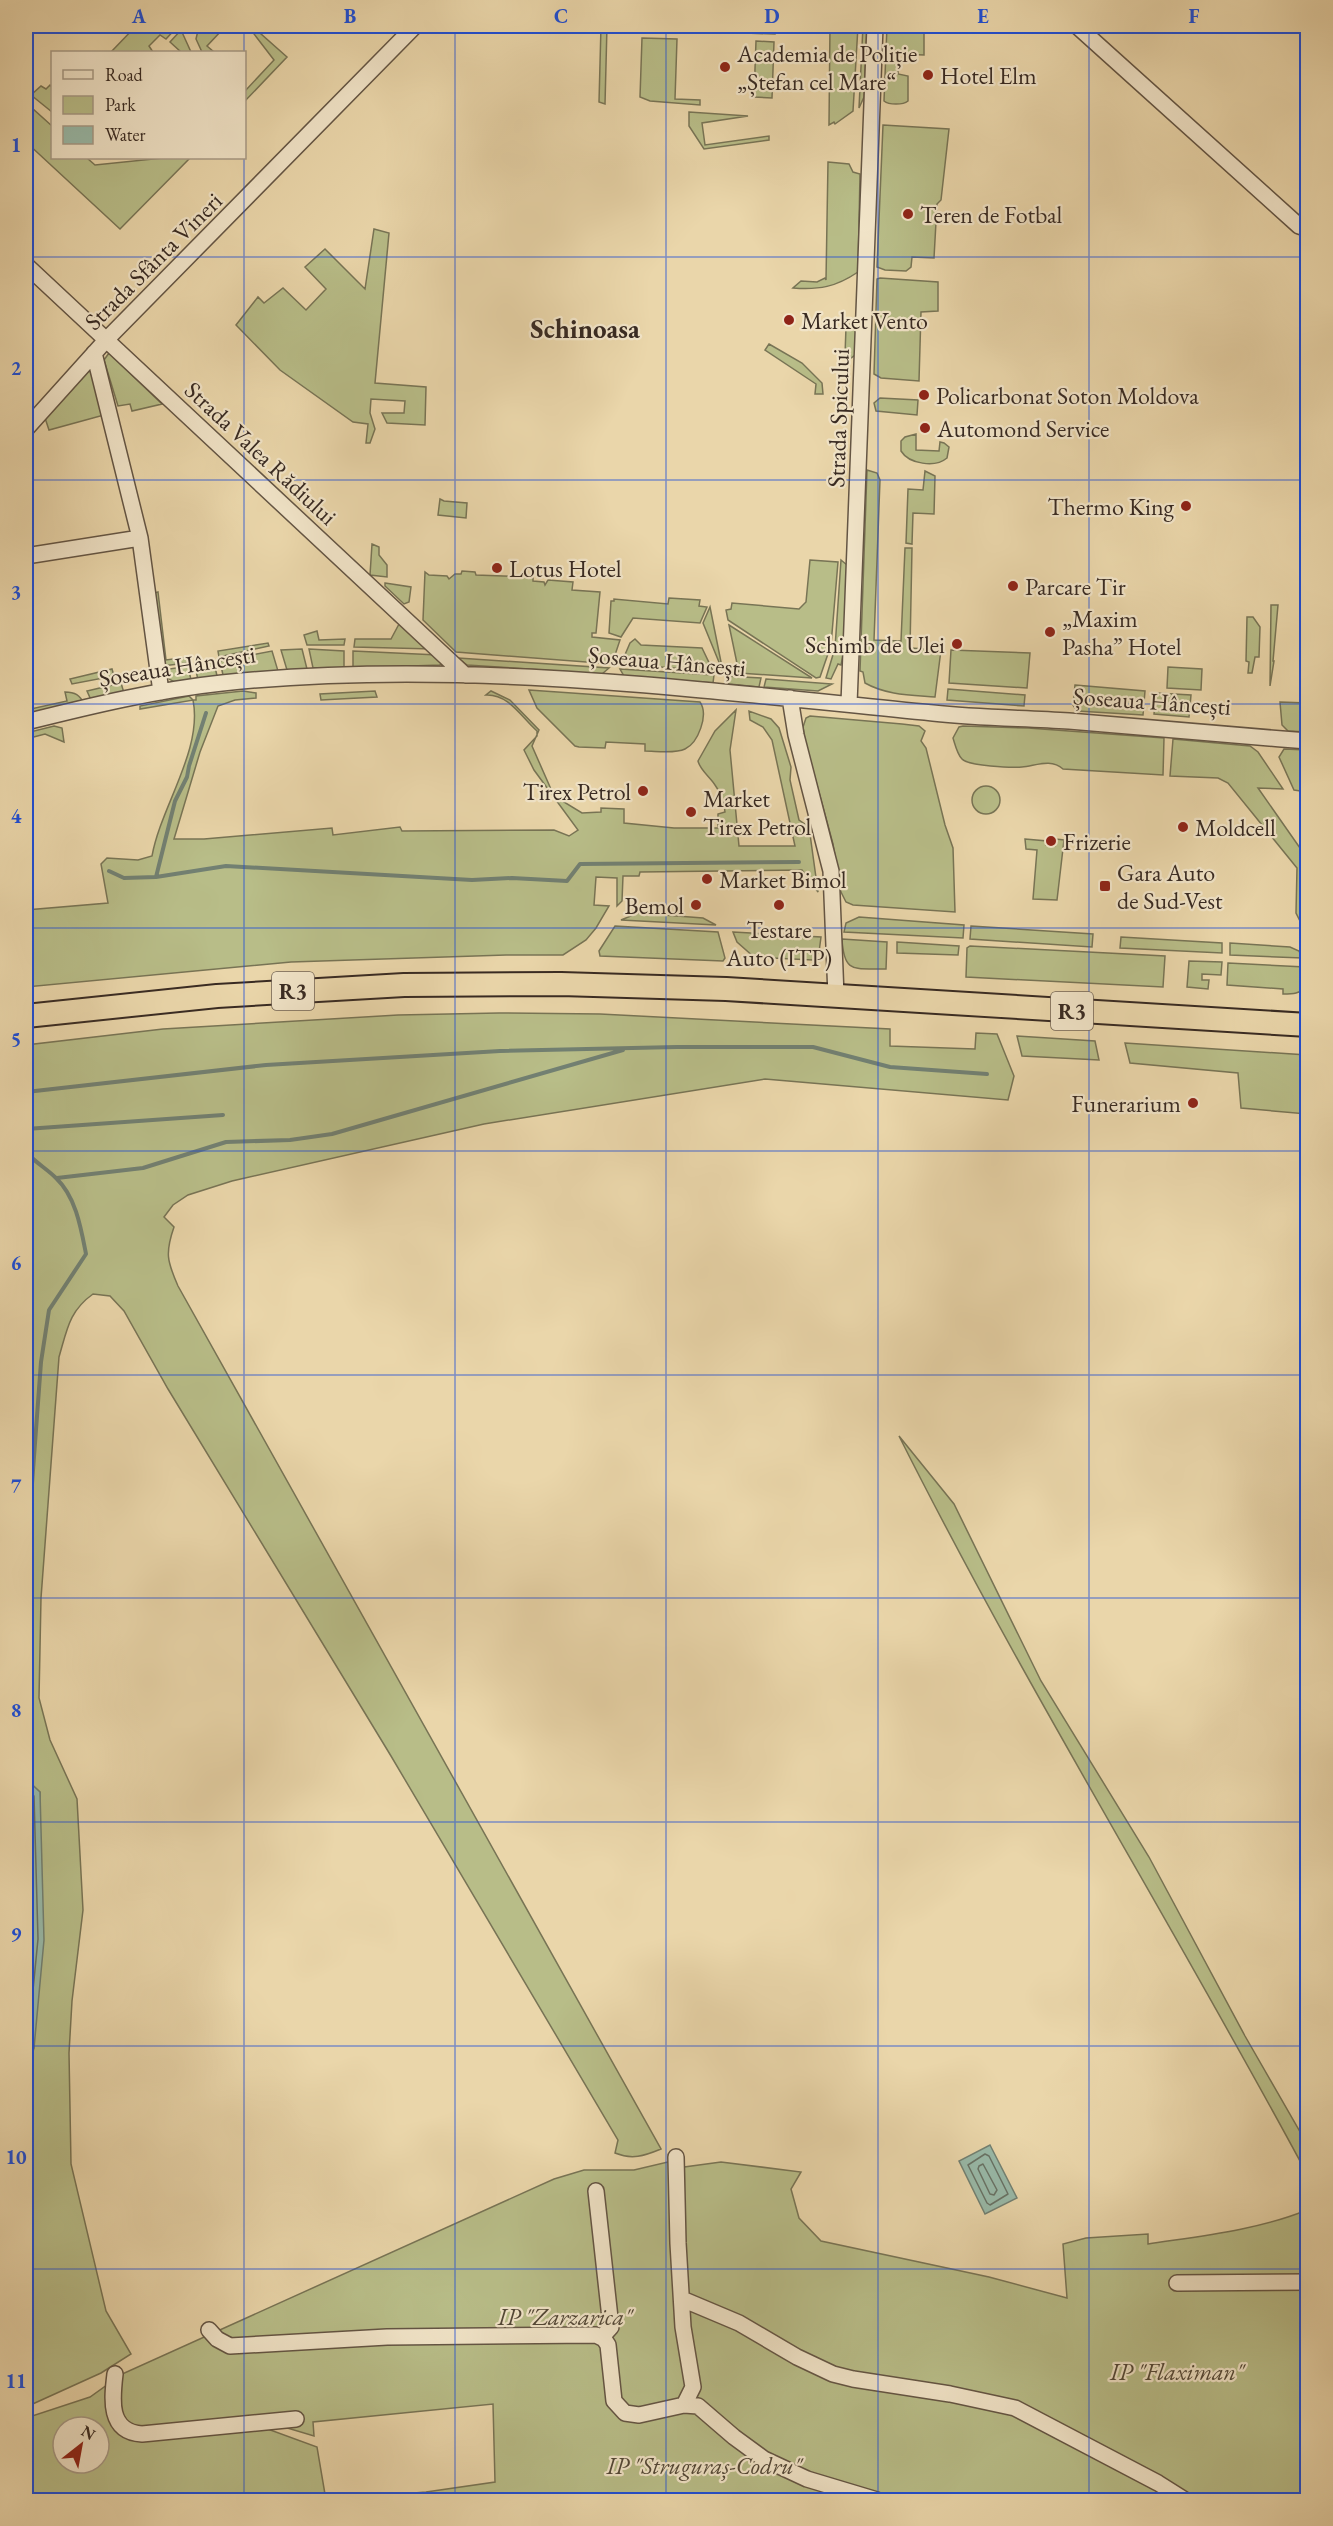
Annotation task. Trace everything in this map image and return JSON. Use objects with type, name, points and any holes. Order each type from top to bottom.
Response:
[{"type":"highway","name":"R3","points":[[26,1016],[195,997],[404,985],[561,984],[836,996],[1308,1025]]},
{"type":"street","name":"Strada Sfânta Vineri","points":[[26,429],[107,339],[416,26]]},
{"type":"street","name":"Strada Spicului","points":[[849,704],[875,26]]},
{"type":"street","points":[[1077,26],[1299,226],[1308,229]]},
{"type":"street","points":[[1304,26],[1308,29]]},
{"type":"street","name":"Strada Valea Rădiului","points":[[26,265],[465,675]]},
{"type":"street","points":[[94,353],[140,538],[161,692]]},
{"type":"street","points":[[26,556],[140,538]]},
{"type":"street","name":"Șoseaua Hâncești","points":[[26,722],[161,692],[213,684],[267,679],[404,674],[611,683],[790,698],[940,714],[1170,728],[1308,741]]},
{"type":"street","points":[[790,698],[796,735],[831,871],[836,996]]},
{"type":"street","points":[[676,2157],[683,2327],[693,2387],[684,2405]]},
{"type":"street","points":[[596,2191],[611,2326],[602,2337]]},
{"type":"street","points":[[1177,2283],[1308,2282]]},
{"type":"street","points":[[682,2300],[739,2323],[796,2356],[833,2374],[950,2394],[1015,2408],[1158,2483],[1185,2500]]},
{"type":"street","points":[[209,2330],[217,2339],[230,2346],[387,2337],[596,2335],[602,2337],[608,2345],[614,2401],[621,2410],[628,2414],[639,2415],[684,2405],[701,2407],[734,2437],[764,2459],[807,2479],[877,2500]]},
{"type":"street","points":[[115,2374],[114,2415],[123,2428],[132,2433],[142,2434],[296,2419]]},
{"type":"green space","points":[[136,26],[178,26],[166,39],[160,35],[149,46],[152,51],[112,51]]},
{"type":"green space","points":[[199,26],[217,26],[222,30],[207,46],[213,51],[202,51],[196,39]]},
{"type":"green space","points":[[252,26],[287,57],[246,100],[246,90],[274,60],[254,34]]},
{"type":"green space","points":[[601,26],[607,26],[605,104],[599,102]]},
{"type":"green space","points":[[745,26],[775,26],[775,34],[745,33]]},
{"type":"green space","points":[[830,26],[858,26],[853,111],[835,124],[834,122],[829,125]]},
{"type":"green space","points":[[863,26],[867,26],[864,97],[859,108]]},
{"type":"green space","points":[[887,26],[924,31],[924,55],[898,54],[898,74],[908,76],[908,101],[903,103],[892,104],[884,101]]},
{"type":"green space","points":[[181,30],[191,51],[180,51],[170,42]]},
{"type":"green space","points":[[642,38],[677,39],[675,99],[700,100],[700,105],[650,101],[640,97]]},
{"type":"green space","points":[[756,41],[774,42],[772,98],[754,97]]},
{"type":"green space","points":[[41,86],[46,89],[51,86],[51,111],[31,95]]},
{"type":"green space","points":[[26,106],[33,109],[51,125],[51,159],[88,159],[95,165],[153,159],[189,159],[120,229],[26,142]]},
{"type":"green space","points":[[689,112],[748,116],[702,123],[705,145],[769,136],[769,140],[704,149],[689,126]]},
{"type":"green space","points":[[883,125],[949,129],[941,200],[937,204],[934,258],[912,257],[911,267],[906,271],[885,270],[877,267]]},
{"type":"green space","points":[[828,162],[849,164],[853,172],[860,174],[858,272],[827,286],[793,288],[801,281],[817,282],[825,278],[826,280]]},
{"type":"green space","points":[[374,229],[389,233],[375,383],[426,387],[425,425],[387,423],[382,413],[404,413],[405,401],[371,399],[370,413],[375,429],[370,443],[366,443],[368,424],[353,422],[280,370],[236,325],[258,297],[264,303],[283,288],[306,310],[326,289],[305,267],[325,249],[365,289]]},
{"type":"green space","points":[[877,279],[938,282],[938,311],[921,312],[919,381],[881,378],[874,374]]},
{"type":"green space","points":[[851,323],[856,328],[855,355],[851,358],[845,355],[846,327]]},
{"type":"green space","points":[[769,344],[802,363],[822,383],[823,394],[815,394],[816,384],[765,350]]},
{"type":"green space","points":[[109,353],[162,404],[132,411],[130,404],[118,406],[104,360]]},
{"type":"green space","points":[[90,368],[94,372],[104,415],[49,430],[45,418]]},
{"type":"green space","points":[[880,398],[918,400],[917,415],[876,411],[874,403]]},
{"type":"green space","points":[[916,434],[916,450],[939,451],[940,442],[944,443],[949,447],[947,458],[929,464],[910,459],[901,451],[901,441],[905,437]]},
{"type":"green space","points":[[867,470],[877,473],[880,480],[874,640],[901,641],[905,548],[912,548],[910,648],[941,650],[935,697],[881,690],[865,683],[863,672],[860,671]]},
{"type":"green space","points":[[925,471],[935,476],[934,514],[913,513],[912,544],[906,543],[908,489],[923,490]]},
{"type":"green space","points":[[440,499],[467,503],[466,518],[438,515]]},
{"type":"green space","points":[[372,544],[379,547],[379,555],[387,565],[387,577],[370,575]]},
{"type":"green space","points":[[810,560],[838,562],[831,645],[820,677],[816,678],[728,620],[726,610],[731,609],[732,603],[799,609],[806,602]]},
{"type":"green space","points":[[841,560],[847,565],[844,651],[841,665],[838,664],[831,679],[826,678],[835,648]]},
{"type":"green space","points":[[462,571],[475,572],[476,575],[533,577],[533,581],[544,582],[545,585],[548,580],[573,582],[572,590],[600,592],[596,633],[592,633],[592,637],[620,640],[612,664],[456,652],[423,620],[425,572],[429,575],[447,576],[449,579],[455,574],[461,574]]},
{"type":"green space","points":[[385,583],[411,587],[409,602],[404,604],[385,586]]},
{"type":"green space","points":[[158,592],[166,660],[187,657],[187,663],[162,666],[154,593]]},
{"type":"green space","points":[[669,598],[700,600],[699,606],[707,607],[700,623],[633,618],[621,637],[609,633],[611,601],[614,599],[668,604]]},
{"type":"green space","points":[[1271,605],[1278,605],[1270,686]]},
{"type":"green space","points":[[710,607],[723,672],[703,623]]},
{"type":"green space","points":[[397,617],[432,649],[354,647],[355,639],[391,639],[399,624],[394,620]]},
{"type":"green space","points":[[1247,617],[1253,617],[1260,627],[1259,657],[1255,657],[1252,673],[1248,673],[1249,662],[1246,661]]},
{"type":"green space","points":[[729,625],[812,678],[739,673]]},
{"type":"green space","points":[[317,631],[319,640],[345,639],[344,645],[307,645],[304,635]]},
{"type":"green space","points":[[635,639],[641,645],[702,648],[713,671],[621,664],[630,643]]},
{"type":"green space","points":[[268,643],[269,646],[219,657],[218,651]]},
{"type":"green space","points":[[302,649],[307,669],[287,670],[281,650]]},
{"type":"green space","points":[[309,649],[344,651],[344,668],[313,668]]},
{"type":"green space","points":[[951,650],[1030,653],[1027,688],[949,683]]},
{"type":"green space","points":[[272,651],[278,671],[232,677],[223,675],[220,661]]},
{"type":"green space","points":[[353,651],[438,655],[442,661],[440,665],[353,668]]},
{"type":"green space","points":[[458,658],[609,668],[602,674],[467,665]]},
{"type":"green space","points":[[214,662],[217,676],[198,680],[195,666]]},
{"type":"green space","points":[[188,666],[191,680],[178,682],[171,680],[163,670]]},
{"type":"green space","points":[[1168,667],[1202,669],[1201,690],[1167,688]]},
{"type":"green space","points":[[112,669],[114,676],[72,684],[70,679]]},
{"type":"green space","points":[[620,669],[714,675],[713,683],[624,676]]},
{"type":"green space","points":[[725,676],[761,678],[759,687],[729,684]]},
{"type":"green space","points":[[766,679],[832,684],[818,691],[764,687]]},
{"type":"green space","points":[[121,683],[124,693],[92,702],[87,691]]},
{"type":"green space","points":[[1075,685],[1145,691],[1143,715],[1077,711],[1073,705]]},
{"type":"green space","points":[[948,689],[1025,695],[1024,706],[947,700]]},
{"type":"green space","points":[[529,690],[700,702],[703,721],[694,741],[681,751],[645,751],[645,744],[606,742],[605,748],[579,747],[575,746],[537,708]]},
{"type":"green space","points":[[243,691],[256,693],[256,698],[235,700],[218,706],[200,752],[174,839],[204,839],[332,828],[333,835],[400,827],[402,831],[554,830],[569,836],[578,830],[534,770],[524,750],[536,737],[532,746],[554,796],[582,813],[601,812],[601,808],[624,809],[624,823],[674,828],[718,828],[718,814],[725,812],[721,794],[698,761],[715,731],[736,710],[730,750],[739,846],[795,846],[772,740],[763,727],[750,720],[749,711],[771,719],[779,728],[791,767],[790,780],[799,820],[809,827],[818,892],[802,870],[640,872],[639,876],[623,876],[622,901],[617,906],[617,878],[596,877],[594,905],[609,906],[586,940],[563,955],[291,962],[26,987],[26,910],[108,903],[101,864],[107,858],[138,860],[152,856],[187,758],[194,719],[193,700],[196,700],[196,696]]},
{"type":"green space","points":[[375,691],[377,697],[321,700],[320,694]]},
{"type":"green space","points":[[491,691],[510,700],[539,730],[537,735],[537,731],[508,702],[486,695]]},
{"type":"green space","points":[[65,692],[77,695],[84,704],[26,716],[26,710],[67,701]]},
{"type":"green space","points":[[1156,693],[1191,695],[1189,717],[1154,714]]},
{"type":"green space","points":[[189,696],[193,700],[140,709],[140,706]]},
{"type":"green space","points":[[1280,702],[1307,703],[1307,732],[1288,731],[1282,725]]},
{"type":"green space","points":[[810,716],[919,726],[925,731],[921,741],[926,748],[953,848],[955,912],[853,905],[846,902],[841,892],[833,844],[805,741],[803,727],[806,718]]},
{"type":"green space","points":[[54,726],[62,728],[64,742],[45,734],[26,739],[26,733]]},
{"type":"green space","points":[[959,727],[1028,728],[1164,738],[1163,775],[1063,769],[1048,763],[1017,767],[972,763],[960,757],[953,738]]},
{"type":"green space","points":[[1173,739],[1250,746],[1258,752],[1283,789],[1258,788],[1307,858],[1305,907],[1307,935],[1296,913],[1297,868],[1228,783],[1218,778],[1170,776]]},
{"type":"green space","points":[[1284,749],[1307,750],[1307,792],[1294,790],[1279,757]]},
{"type":"green space","points":[[986,786],[996,790],[1000,800],[996,810],[986,814],[976,810],[972,800],[976,790]]},
{"type":"green space","points":[[1025,839],[1047,841],[1046,845],[1055,846],[1056,839],[1064,840],[1057,900],[1033,899],[1037,850],[1026,849]]},
{"type":"green space","points":[[638,913],[703,918],[716,925],[621,920]]},
{"type":"green space","points":[[859,917],[964,925],[963,938],[844,932],[846,923]]},
{"type":"green space","points":[[615,926],[718,932],[725,958],[723,961],[600,956],[599,951]]},
{"type":"green space","points":[[971,926],[1093,934],[1092,947],[970,939]]},
{"type":"green space","points":[[733,932],[821,937],[819,952],[813,960],[754,957],[737,942]]},
{"type":"green space","points":[[1121,937],[1222,943],[1222,953],[1120,948]]},
{"type":"green space","points":[[842,939],[887,942],[886,969],[853,967],[845,959]]},
{"type":"green space","points":[[897,942],[959,946],[958,955],[897,953]]},
{"type":"green space","points":[[1230,943],[1290,947],[1299,951],[1302,958],[1230,955]]},
{"type":"green space","points":[[970,946],[1165,956],[1163,987],[966,977],[967,948]]},
{"type":"green space","points":[[1189,961],[1222,962],[1221,975],[1202,974],[1202,980],[1209,980],[1208,989],[1187,987]]},
{"type":"green space","points":[[1228,963],[1305,967],[1306,986],[1296,993],[1283,994],[1283,989],[1227,985]]},
{"type":"green space","points":[[600,1014],[890,1029],[890,1046],[975,1049],[976,1033],[997,1034],[1014,1076],[1008,1100],[765,1079],[484,1124],[232,1181],[188,1195],[173,1205],[164,1217],[174,1227],[168,1257],[178,1286],[661,2149],[643,2155],[633,2157],[615,2153],[618,2140],[391,1756],[168,1389],[124,1311],[110,1296],[93,1294],[79,1307],[70,1322],[59,1357],[41,1598],[39,1698],[50,1740],[77,1799],[83,1910],[72,2001],[69,2053],[71,2164],[106,2311],[131,2354],[101,2373],[26,2407],[26,2067],[29,2067],[34,2048],[40,1792],[26,1779],[28,1369],[26,1367],[26,1045],[163,1029],[398,1015]]},
{"type":"green space","points":[[1017,1036],[1095,1041],[1099,1060],[1022,1056]]},
{"type":"green space","points":[[1125,1043],[1307,1055],[1307,1114],[1241,1108],[1238,1073],[1130,1063]]},
{"type":"green space","points":[[899,1436],[954,1504],[1041,1681],[1149,1857],[1245,2036],[1307,2144],[1307,2174],[997,1622]]},
{"type":"green space","points":[[672,2161],[669,2169],[721,2162],[801,2172],[791,2189],[799,2218],[821,2241],[989,2277],[1067,2298],[1063,2244],[1086,2238],[1148,2234],[1148,2244],[1269,2223],[1307,2210],[1307,2500],[329,2500],[426,2492],[495,2482],[493,2404],[313,2422],[314,2436],[274,2424],[139,2428],[125,2421],[119,2413],[120,2375],[554,2179],[584,2170],[634,2170]]},
{"type":"green space","points":[[107,2385],[122,2433],[265,2428],[317,2447],[326,2500],[26,2500],[26,2418],[90,2397]]},
{"type":"water","points":[[26,1779],[40,1792],[44,1940],[34,2048],[26,2050]]},
{"type":"water","points":[[990,2145],[1017,2198],[985,2214],[959,2161]]},
{"type":"waterway","points":[[156,877],[175,801],[187,777],[206,713]]},
{"type":"waterway","points":[[109,871],[124,878],[156,877],[226,866],[472,880],[512,878],[567,881],[580,864],[799,862]]},
{"type":"waterway","points":[[26,1092],[266,1065],[500,1051],[677,1047],[813,1047],[890,1067],[987,1074]]},
{"type":"waterway","points":[[57,1178],[143,1168],[226,1142],[290,1140],[332,1134],[623,1050]]},
{"type":"waterway","points":[[26,1129],[223,1115]]},
{"type":"waterway","points":[[26,1565],[41,1362],[49,1310],[86,1254],[77,1213],[68,1194],[56,1178],[30,1156],[32,1128]]},
{"type":"place","name":"Academia de Poliție „Ștefan cel Mare“","points":[[725,67]]},
{"type":"place","name":"Hotel Elm","points":[[928,75]]},
{"type":"place","name":"Teren de Fotbal","points":[[908,214]]},
{"type":"place","name":"Market Vento","points":[[789,320]]},
{"type":"place","name":"Policarbonat Soton Moldova","points":[[924,395]]},
{"type":"place","name":"Automond Service","points":[[925,428]]},
{"type":"place","name":"Thermo King","points":[[1186,506]]},
{"type":"place","name":"Lotus Hotel","points":[[497,568]]},
{"type":"place","name":"Parcare Tir","points":[[1013,586]]},
{"type":"place","name":"„Maxim Pasha” Hotel","points":[[1050,632]]},
{"type":"place","name":"Schimb de Ulei","points":[[957,644]]},
{"type":"place","name":"Tirex Petrol","points":[[643,791]]},
{"type":"place","name":"Market Tirex Petrol","points":[[691,812]]},
{"type":"place","name":"Moldcell","points":[[1183,827]]},
{"type":"place","name":"Frizerie","points":[[1051,841]]},
{"type":"place","name":"Market Bimol","points":[[707,879]]},
{"type":"place","name":"Gara Auto de Sud-Vest","points":[[1105,886]]},
{"type":"place","name":"Bemol","points":[[696,905]]},
{"type":"place","name":"Testare Auto (ITP)","points":[[779,905]]},
{"type":"place","name":"Funerarium","points":[[1193,1103]]},
{"type":"district","name":"Schinoasa","points":[[585,328]]},
{"type":"park label","name":"IP \"Zarzarica\"","points":[[565,2316]]},
{"type":"park label","name":"IP \"Flaximan\"","points":[[1177,2371]]},
{"type":"park label","name":"IP \"Struguraș-Codru\"","points":[[704,2465]]}]
